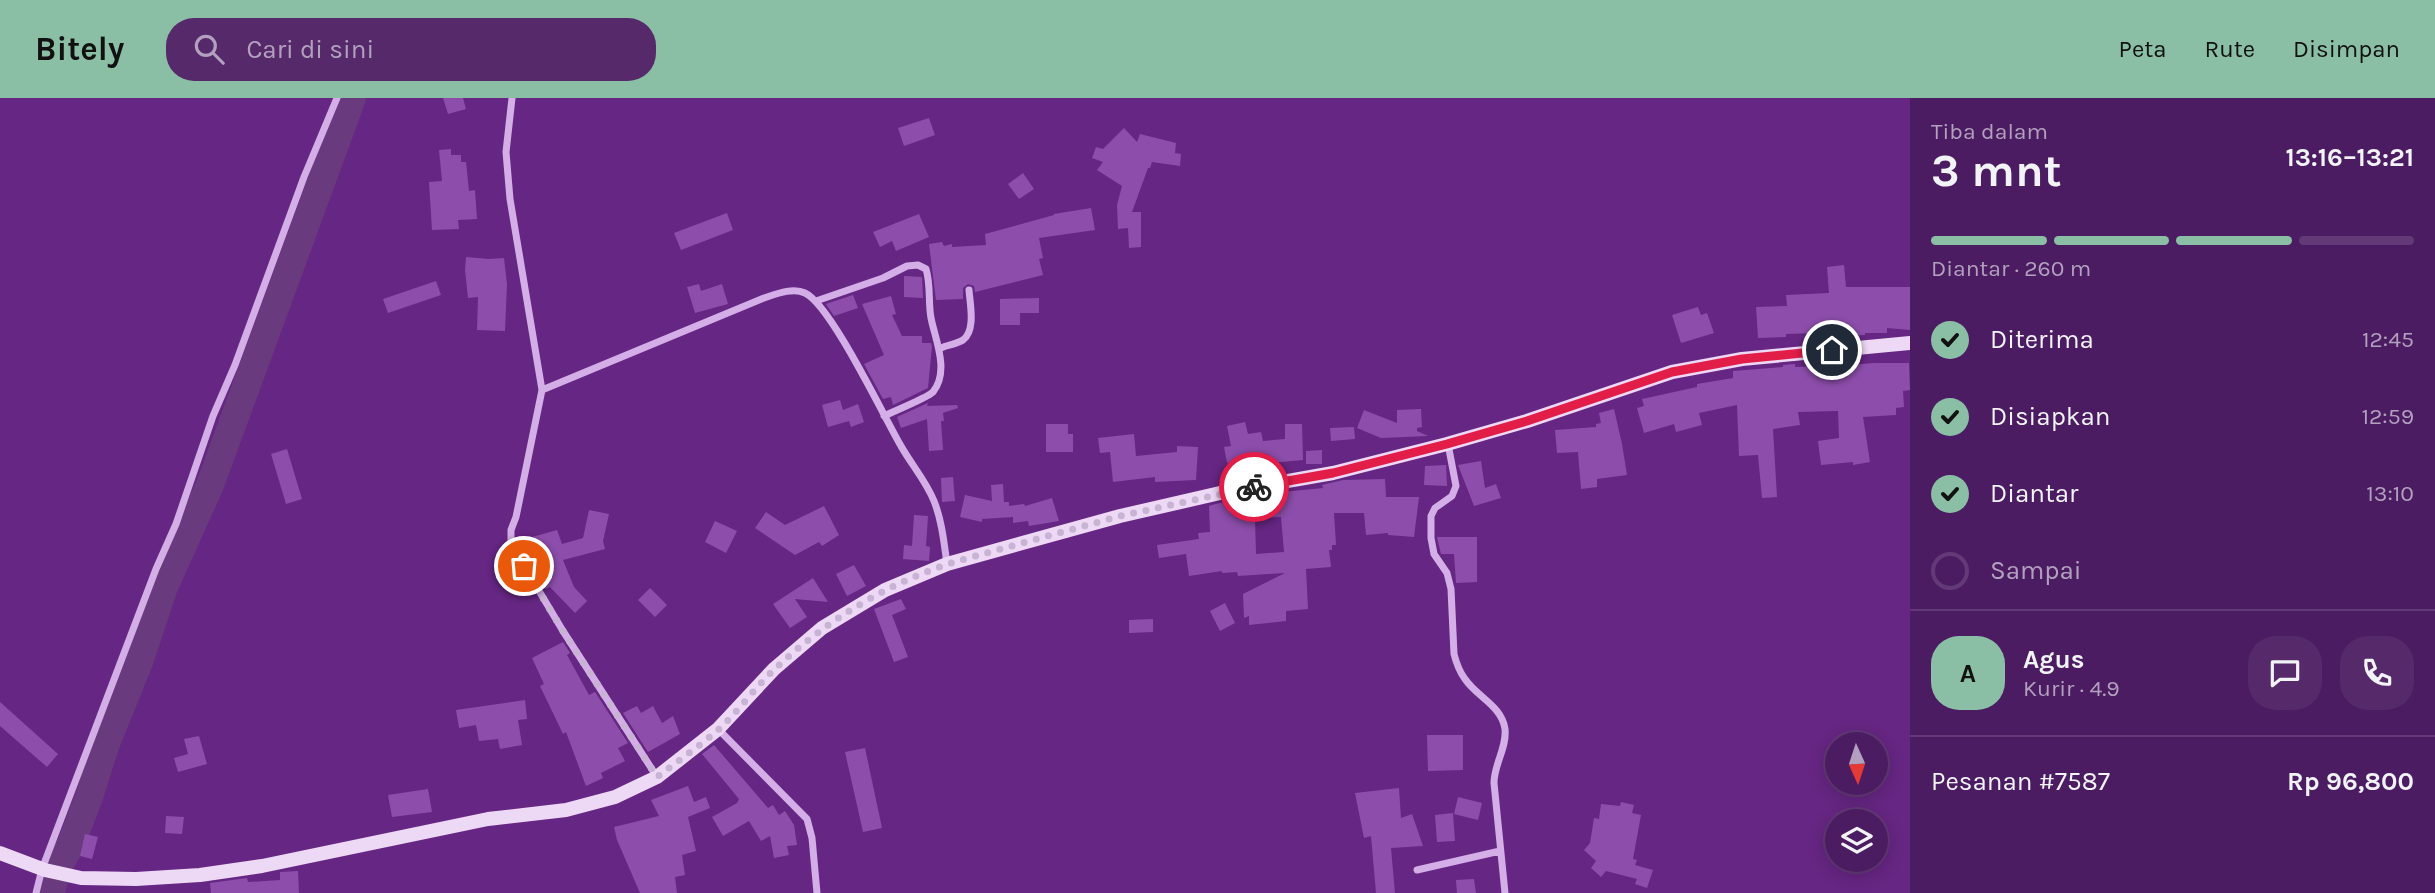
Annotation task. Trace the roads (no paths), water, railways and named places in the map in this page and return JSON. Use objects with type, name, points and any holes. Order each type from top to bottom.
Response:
[{"type":"street","points":[[36,893],[156,569],[176,524],[213,416],[337,98]]},
{"type":"street","points":[[512,98],[506,152],[510,199],[542,390],[511,530],[511,544],[563,631],[657,777]]},
{"type":"street","points":[[816,301],[883,278],[907,266],[918,265],[926,269],[931,318],[941,348],[940,371],[933,391],[926,397],[884,416]]},
{"type":"street","points":[[542,390],[764,298],[797,290],[807,293],[816,301],[874,393],[884,416],[934,501],[947,564]]},
{"type":"street","points":[[941,348],[962,341],[967,335],[971,325],[969,290]]},
{"type":"street","points":[[0,853],[43,870],[81,878],[136,879],[200,875],[262,866],[488,819],[566,810],[615,797],[657,777],[718,729],[774,669],[822,628],[885,590],[947,564],[1120,516],[1333,473],[1447,444],[1527,421],[1672,372],[1742,359],[1910,344]]},
{"type":"street","points":[[1447,444],[1456,486],[1452,496],[1435,508],[1431,516],[1432,545],[1449,578],[1457,664],[1467,682],[1495,709],[1505,725],[1504,744],[1494,776],[1505,893]]},
{"type":"street","points":[[718,729],[807,819],[812,838],[817,893]]},
{"type":"street","points":[[1417,870],[1500,851]]},
{"type":"waterway","points":[[50,893],[89,797],[164,587],[210,485],[352,98]]}]
